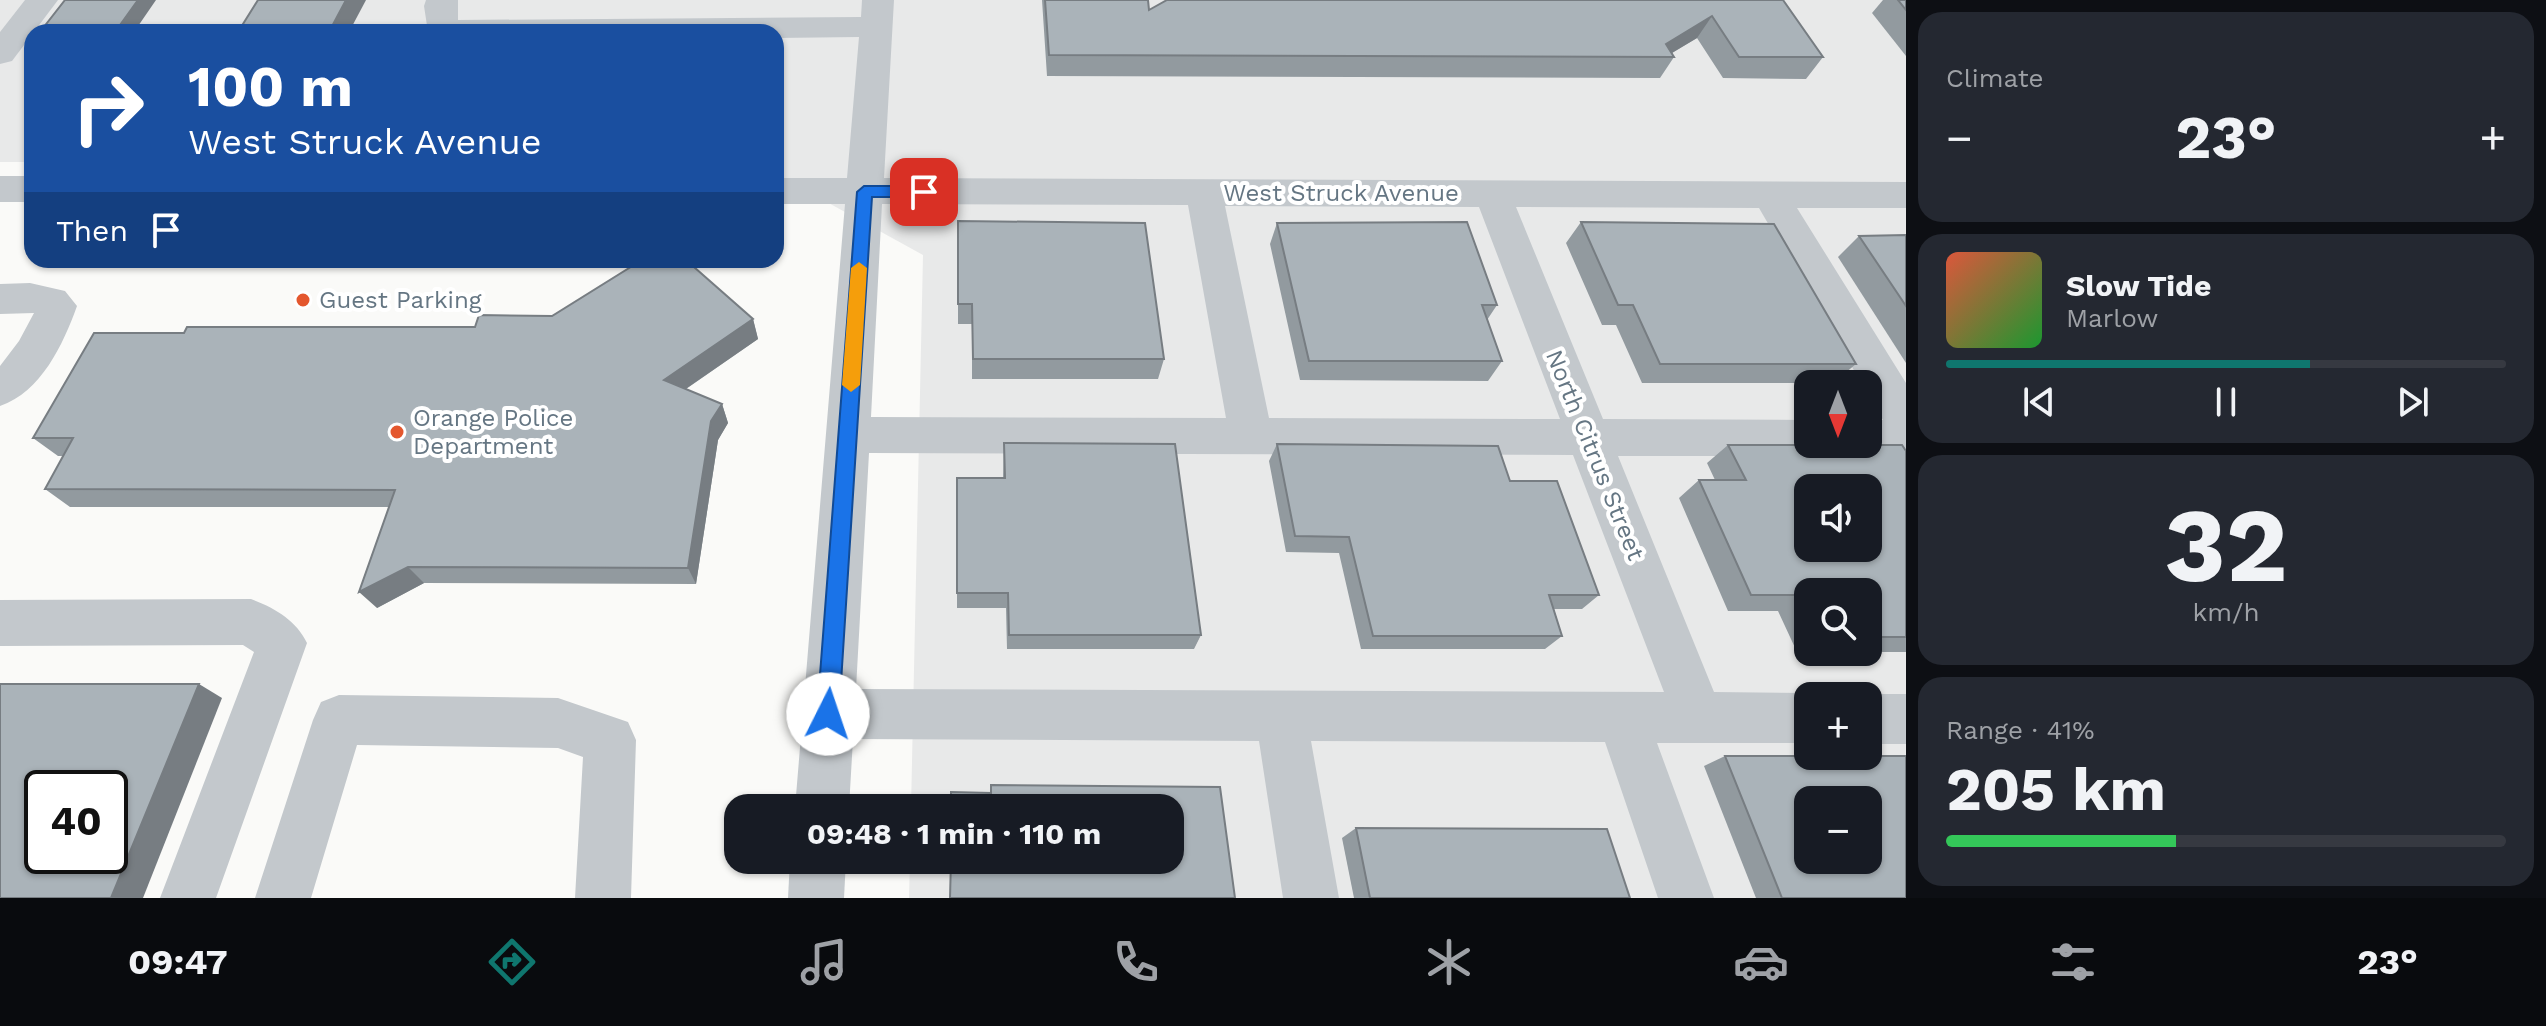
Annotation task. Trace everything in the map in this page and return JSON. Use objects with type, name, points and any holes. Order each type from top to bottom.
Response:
[{"type":"street","points":[[0,54],[42,0]]},
{"type":"street","points":[[442,0],[442,24]]},
{"type":"street","points":[[606,24],[878,14],[823,794]]},
{"type":"street","points":[[0,189],[24,189]]},
{"type":"street","name":"West Struck Avenue","points":[[784,191],[1906,195]]},
{"type":"street","points":[[1204,193],[1251,437]]},
{"type":"street","name":"North Citrus Street","points":[[1492,193],[1699,718]]},
{"type":"street","points":[[1770,194],[1906,420]]},
{"type":"street","points":[[0,299],[36,299],[50,301],[57,306],[52,321],[14,381],[0,389]]},
{"type":"street","points":[[847,435],[1794,438]]},
{"type":"street","points":[[1882,438],[1906,438]]},
{"type":"street","points":[[0,623],[251,622],[282,643],[188,898]]},
{"type":"street","points":[[828,714],[1794,718]]},
{"type":"street","points":[[1281,715],[1311,898]]},
{"type":"street","points":[[1622,717],[1686,898]]},
{"type":"street","points":[[1882,719],[1906,719]]},
{"type":"street","points":[[283,898],[339,720],[558,723],[610,740],[603,898]]},
{"type":"street","points":[[816,898],[817,874]]},
{"type":"shaded area","points":[[0,0],[1906,0],[1906,898],[909,898],[910,874],[1184,874],[1184,794],[911,794],[923,255],[784,178],[784,24],[24,24],[24,162],[0,162]]},
{"type":"building","points":[[65,0],[138,0],[121,24],[46,24]]},
{"type":"building","points":[[258,0],[346,0],[333,24],[243,24]]},
{"type":"building","points":[[1045,0],[1148,0],[1149,10],[1167,0],[1783,0],[1823,57],[1739,57],[1712,16],[1666,44],[1674,57],[1049,55]]},
{"type":"building","points":[[958,221],[1145,223],[1164,359],[973,359],[972,304],[958,304]]},
{"type":"building","points":[[1467,222],[1497,305],[1482,305],[1502,361],[1309,361],[1277,223]]},
{"type":"building","points":[[1581,222],[1774,224],[1856,364],[1660,364],[1633,305],[1618,305]]},
{"type":"building","points":[[1906,235],[1906,306],[1859,236]]},
{"type":"building","name":"Orange Police Department","points":[[629,268],[695,268],[753,319],[664,380],[722,404],[711,421],[688,568],[408,567],[359,592],[395,490],[45,489],[73,438],[33,438],[94,333],[184,333],[187,327],[475,327],[479,315],[552,316]]},
{"type":"building","points":[[1004,443],[1175,444],[1201,635],[1009,635],[1008,593],[957,593],[957,478],[1005,478]]},
{"type":"building","points":[[1277,444],[1498,446],[1510,481],[1557,481],[1599,595],[1549,595],[1562,636],[1373,636],[1349,537],[1295,536]]},
{"type":"building","points":[[1728,445],[1794,445],[1794,458],[1882,458],[1882,445],[1902,445],[1906,451],[1906,637],[1882,637],[1882,578],[1794,578],[1794,595],[1751,595],[1699,480],[1746,480]]},
{"type":"building","points":[[0,684],[199,684],[128,857],[128,770],[24,770],[24,874],[121,874],[111,898],[0,898]]},
{"type":"building","points":[[1725,756],[1794,756],[1794,770],[1882,770],[1882,756],[1906,756],[1906,898],[1782,898]]},
{"type":"building","points":[[991,785],[1220,787],[1235,898],[950,898],[951,874],[1184,874],[1184,794],[951,794],[951,792],[991,793]]},
{"type":"building","points":[[1356,828],[1607,829],[1630,898],[1370,898]]},
{"type":"slow traffic","points":[[851,385],[859,268]]},
{"type":"place","name":"Guest Parking","points":[[303,300]]},
{"type":"place","name":"Orange Police Department","points":[[397,432]]},
{"type":"route","points":[[828,714],[864,192],[924,192]]}]
